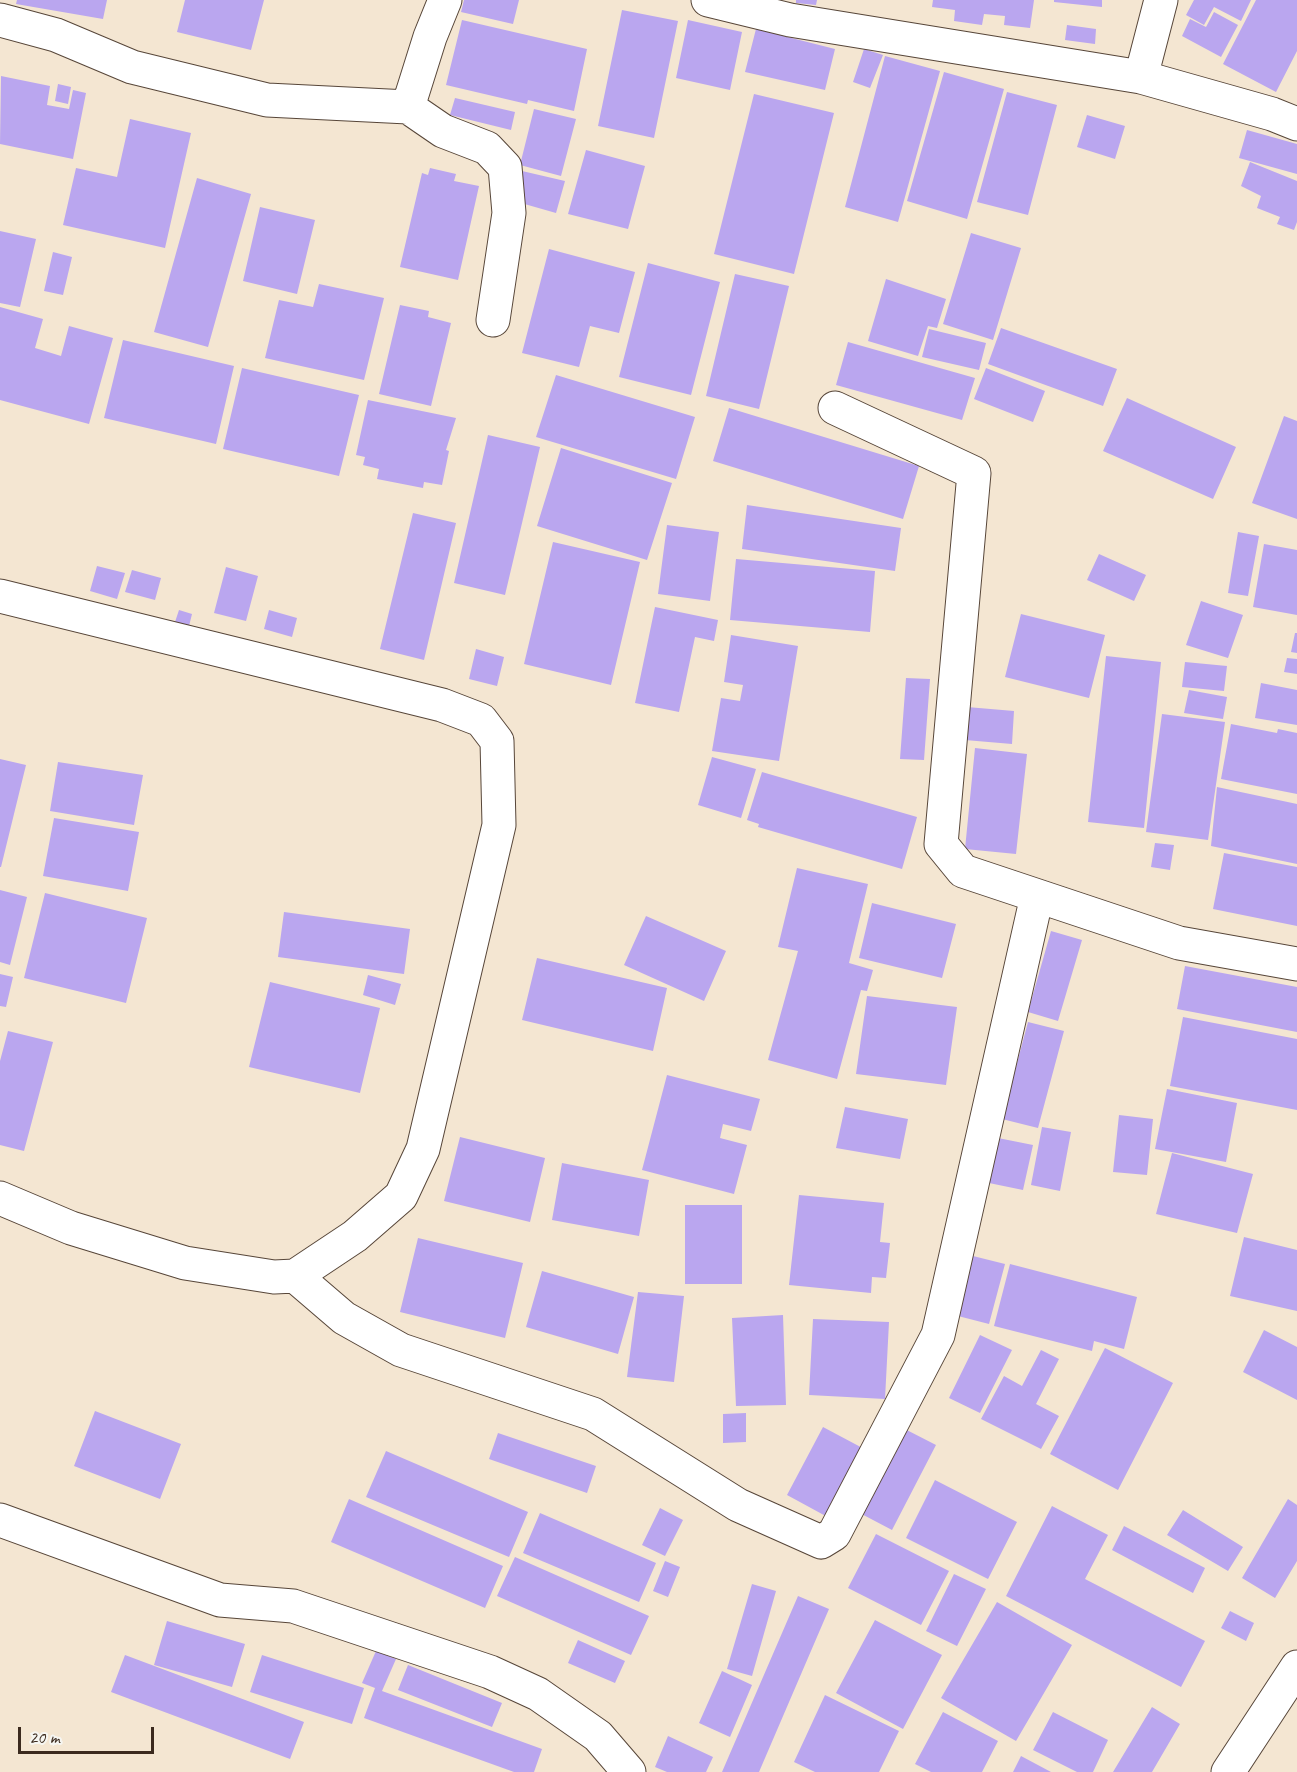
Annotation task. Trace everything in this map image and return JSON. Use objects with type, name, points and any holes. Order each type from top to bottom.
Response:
[{"type":"street","points":[[408,106],[430,37],[445,0]]},
{"type":"street","points":[[708,0],[790,20],[1142,77],[1272,114],[1297,124]]},
{"type":"street","points":[[1142,77],[1161,0]]},
{"type":"street","points":[[0,20],[56,35],[132,67],[267,100],[408,106],[443,131],[487,148],[505,167],[509,213],[493,320]]},
{"type":"street","points":[[835,408],[974,473],[941,844],[963,871],[1179,943],[1297,964]]},
{"type":"street","points":[[0,596],[442,705],[481,720],[497,741],[499,825],[423,1149],[401,1196],[355,1236],[295,1276],[274,1277],[185,1263],[71,1228],[0,1198]]},
{"type":"street","points":[[295,1276],[344,1318],[401,1350],[593,1414],[738,1505],[820,1542],[834,1534],[938,1335],[1037,896]]},
{"type":"street","points":[[0,1520],[220,1600],[293,1606],[490,1671],[538,1694],[598,1736],[629,1772]]},
{"type":"street","points":[[1228,1772],[1297,1667]]},
{"type":"building","points":[[17,0],[107,0],[103,19],[16,4]]},
{"type":"building","points":[[185,0],[264,0],[251,50],[177,32]]},
{"type":"building","points":[[464,0],[519,0],[513,24],[461,12]]},
{"type":"building","points":[[796,0],[817,0],[816,5],[796,3]]},
{"type":"building","points":[[933,0],[1034,0],[1030,28],[1004,25],[1005,16],[984,14],[982,25],[954,21],[955,10],[932,7]]},
{"type":"building","points":[[1054,0],[1102,0],[1102,7],[1054,2]]},
{"type":"building","points":[[1194,0],[1251,0],[1241,21],[1214,7],[1204,25],[1186,15]]},
{"type":"building","points":[[1256,0],[1297,0],[1297,51],[1276,92],[1223,64]]},
{"type":"building","points":[[622,10],[678,21],[654,138],[598,126]]},
{"type":"building","points":[[1214,12],[1238,25],[1221,57],[1182,36],[1190,19],[1206,27]]},
{"type":"building","points":[[462,20],[587,49],[574,111],[528,100],[527,104],[446,85]]},
{"type":"building","points":[[688,20],[742,32],[730,90],[676,78]]},
{"type":"building","points":[[1067,25],[1096,29],[1095,44],[1065,40]]},
{"type":"building","points":[[756,29],[835,49],[825,90],[745,72]]},
{"type":"building","points":[[864,49],[883,55],[870,88],[853,82]]},
{"type":"building","points":[[885,56],[940,71],[898,222],[845,207]]},
{"type":"building","points":[[944,72],[1004,89],[967,219],[907,201]]},
{"type":"building","points":[[1,76],[50,86],[47,105],[69,109],[73,90],[86,93],[73,159],[0,144]]},
{"type":"building","points":[[58,84],[71,87],[68,104],[55,101]]},
{"type":"building","points":[[1007,92],[1057,105],[1028,215],[977,202]]},
{"type":"building","points":[[754,94],[834,113],[794,274],[714,254]]},
{"type":"building","points":[[455,98],[515,112],[511,130],[450,115]]},
{"type":"building","points":[[534,109],[576,119],[561,176],[520,165]]},
{"type":"building","points":[[1087,115],[1125,126],[1115,159],[1077,147]]},
{"type":"building","points":[[130,119],[191,133],[165,248],[63,225],[76,168],[117,177]]},
{"type":"building","points":[[1247,130],[1297,144],[1297,174],[1239,158]]},
{"type":"building","points":[[586,150],[645,166],[628,229],[568,214]]},
{"type":"building","points":[[1250,162],[1297,181],[1297,222],[1294,230],[1277,224],[1280,217],[1257,208],[1261,196],[1241,186]]},
{"type":"building","points":[[430,168],[456,174],[454,181],[479,186],[458,280],[400,267],[422,173],[428,175]]},
{"type":"building","points":[[522,171],[565,181],[556,213],[514,201]]},
{"type":"building","points":[[197,178],[251,194],[208,347],[154,332]]},
{"type":"building","points":[[260,207],[315,220],[297,294],[243,281]]},
{"type":"building","points":[[0,231],[36,239],[20,307],[0,303]]},
{"type":"building","points":[[971,233],[1021,248],[993,340],[943,324]]},
{"type":"building","points":[[549,249],[635,272],[619,333],[590,326],[579,367],[522,353]]},
{"type":"building","points":[[53,252],[72,257],[63,295],[44,291]]},
{"type":"building","points":[[648,263],[720,282],[691,395],[619,377]]},
{"type":"building","points":[[735,274],[789,286],[759,409],[706,396]]},
{"type":"building","points":[[886,279],[946,299],[937,328],[928,326],[918,356],[868,341]]},
{"type":"building","points":[[319,284],[384,298],[364,380],[265,358],[279,300],[313,307]]},
{"type":"building","points":[[400,305],[429,311],[428,317],[451,323],[431,406],[379,394]]},
{"type":"building","points":[[0,307],[43,319],[35,348],[61,356],[69,326],[113,338],[89,424],[0,400]]},
{"type":"building","points":[[1001,328],[1117,369],[1103,406],[988,364]]},
{"type":"building","points":[[929,329],[986,343],[979,370],[922,357]]},
{"type":"building","points":[[123,340],[234,366],[216,444],[104,418]]},
{"type":"building","points":[[848,342],[975,378],[962,420],[836,385]]},
{"type":"building","points":[[242,368],[359,395],[339,476],[223,449]]},
{"type":"building","points":[[986,368],[1045,391],[1033,422],[974,399]]},
{"type":"building","points":[[556,375],[695,417],[676,479],[536,437]]},
{"type":"building","points":[[1127,398],[1236,447],[1213,499],[1103,451]]},
{"type":"building","points":[[368,400],[456,418],[446,450],[449,451],[442,485],[424,482],[423,488],[377,479],[379,469],[363,465],[365,457],[356,455]]},
{"type":"building","points":[[729,408],[919,466],[903,519],[713,461]]},
{"type":"building","points":[[1284,416],[1297,421],[1297,519],[1252,503]]},
{"type":"building","points":[[488,435],[540,447],[505,595],[454,583]]},
{"type":"building","points":[[561,448],[672,483],[647,560],[537,526]]},
{"type":"building","points":[[747,505],[901,528],[895,571],[742,549]]},
{"type":"building","points":[[413,513],[456,523],[424,660],[380,649]]},
{"type":"building","points":[[667,525],[719,532],[710,601],[658,594]]},
{"type":"building","points":[[1238,532],[1259,536],[1248,596],[1228,593]]},
{"type":"building","points":[[553,542],[640,562],[611,685],[524,664]]},
{"type":"building","points":[[1264,544],[1297,550],[1297,615],[1253,607]]},
{"type":"building","points":[[1099,554],[1146,575],[1134,601],[1087,580]]},
{"type":"building","points":[[736,559],[875,571],[870,632],[730,620]]},
{"type":"building","points":[[97,566],[125,573],[117,599],[90,591]]},
{"type":"building","points":[[226,567],[258,576],[246,621],[214,613]]},
{"type":"building","points":[[132,570],[161,578],[155,600],[125,592]]},
{"type":"building","points":[[1201,601],[1243,615],[1228,658],[1186,645]]},
{"type":"building","points":[[655,607],[718,620],[714,641],[695,637],[679,712],[635,703]]},
{"type":"building","points":[[179,610],[192,614],[189,626],[175,622]]},
{"type":"building","points":[[269,610],[297,618],[292,637],[264,629]]},
{"type":"building","points":[[1021,614],[1105,635],[1089,698],[1005,677]]},
{"type":"building","points":[[1295,633],[1297,633],[1297,653],[1291,652]]},
{"type":"building","points":[[731,635],[798,646],[779,761],[712,751],[721,698],[740,701],[743,685],[724,682]]},
{"type":"building","points":[[476,649],[504,657],[497,686],[469,679]]},
{"type":"building","points":[[1106,656],[1161,662],[1144,828],[1088,822]]},
{"type":"building","points":[[1287,658],[1297,659],[1297,674],[1284,672]]},
{"type":"building","points":[[1185,662],[1227,666],[1224,691],[1182,687]]},
{"type":"building","points":[[906,678],[930,679],[924,760],[900,759]]},
{"type":"building","points":[[1261,683],[1297,690],[1297,725],[1255,718]]},
{"type":"building","points":[[1189,690],[1227,697],[1223,719],[1184,713]]},
{"type":"building","points":[[967,707],[1014,711],[1012,744],[965,740]]},
{"type":"building","points":[[1162,714],[1225,722],[1208,840],[1146,832]]},
{"type":"building","points":[[1231,724],[1277,733],[1278,729],[1297,733],[1297,794],[1221,779]]},
{"type":"building","points":[[975,748],[1027,754],[1016,854],[965,849]]},
{"type":"building","points":[[712,757],[756,769],[741,818],[698,805]]},
{"type":"building","points":[[0,759],[26,765],[1,867],[0,867]]},
{"type":"building","points":[[58,762],[143,775],[134,825],[50,811]]},
{"type":"building","points":[[762,772],[917,817],[902,869],[758,827],[759,824],[747,820]]},
{"type":"building","points":[[1217,787],[1297,804],[1297,864],[1211,846]]},
{"type":"building","points":[[54,818],[139,832],[128,891],[43,876]]},
{"type":"building","points":[[1155,843],[1174,845],[1170,870],[1151,867]]},
{"type":"building","points":[[1224,853],[1297,867],[1297,926],[1213,909]]},
{"type":"building","points":[[797,868],[868,884],[849,963],[873,970],[867,991],[861,990],[837,1079],[768,1060],[798,951],[778,947]]},
{"type":"building","points":[[0,890],[27,897],[10,965],[0,962]]},
{"type":"building","points":[[45,893],[147,918],[126,1003],[24,978]]},
{"type":"building","points":[[872,903],[956,924],[942,978],[859,958]]},
{"type":"building","points":[[284,912],[410,929],[404,974],[278,957]]},
{"type":"building","points":[[646,916],[726,951],[704,1001],[624,965]]},
{"type":"building","points":[[1051,931],[1082,940],[1058,1021],[1028,1012]]},
{"type":"building","points":[[537,958],[667,988],[653,1051],[522,1020]]},
{"type":"building","points":[[1185,966],[1297,987],[1297,1032],[1177,1009]]},
{"type":"building","points":[[0,974],[13,977],[6,1007],[0,1006]]},
{"type":"building","points":[[368,975],[401,984],[395,1005],[363,995]]},
{"type":"building","points":[[270,982],[380,1008],[360,1093],[249,1067]]},
{"type":"building","points":[[867,996],[957,1007],[946,1085],[856,1074]]},
{"type":"building","points":[[1183,1017],[1297,1039],[1297,1110],[1170,1086]]},
{"type":"building","points":[[1028,1022],[1064,1031],[1038,1128],[1002,1119]]},
{"type":"building","points":[[8,1031],[53,1042],[24,1151],[0,1145],[0,1061]]},
{"type":"building","points":[[667,1075],[760,1099],[751,1131],[723,1124],[720,1138],[747,1145],[734,1194],[642,1170]]},
{"type":"building","points":[[1167,1089],[1237,1103],[1226,1162],[1155,1149]]},
{"type":"building","points":[[845,1107],[908,1119],[900,1159],[836,1148]]},
{"type":"building","points":[[1119,1115],[1153,1119],[1147,1175],[1113,1172]]},
{"type":"building","points":[[1042,1127],[1071,1132],[1060,1191],[1031,1185]]},
{"type":"building","points":[[460,1137],[545,1158],[530,1222],[444,1201]]},
{"type":"building","points":[[998,1138],[1033,1145],[1023,1190],[989,1183]]},
{"type":"building","points":[[1172,1153],[1253,1174],[1237,1233],[1156,1214]]},
{"type":"building","points":[[562,1163],[649,1180],[639,1236],[552,1220]]},
{"type":"building","points":[[799,1195],[884,1203],[880,1242],[890,1243],[886,1278],[872,1277],[871,1293],[789,1285]]},
{"type":"building","points":[[685,1205],[742,1205],[742,1284],[685,1284]]},
{"type":"building","points":[[1244,1237],[1297,1250],[1297,1311],[1230,1296]]},
{"type":"building","points":[[418,1238],[523,1263],[505,1338],[400,1312]]},
{"type":"building","points":[[973,1256],[1005,1264],[989,1324],[958,1316]]},
{"type":"building","points":[[1010,1264],[1137,1297],[1124,1349],[1094,1341],[1092,1351],[994,1326]]},
{"type":"building","points":[[542,1271],[634,1297],[618,1354],[526,1327]]},
{"type":"building","points":[[638,1292],[684,1296],[674,1382],[627,1377]]},
{"type":"building","points":[[783,1315],[786,1405],[736,1406],[732,1318]]},
{"type":"building","points":[[813,1319],[889,1322],[885,1399],[809,1395]]},
{"type":"building","points":[[1264,1330],[1297,1347],[1297,1400],[1243,1372]]},
{"type":"building","points":[[980,1335],[1012,1350],[980,1413],[949,1398]]},
{"type":"building","points":[[1105,1348],[1173,1383],[1118,1490],[1050,1454]]},
{"type":"building","points":[[1041,1350],[1059,1359],[1036,1404],[1059,1416],[1041,1449],[981,1419],[1004,1376],[1022,1386]]},
{"type":"building","points":[[95,1411],[181,1444],[160,1499],[74,1466]]},
{"type":"building","points":[[746,1413],[746,1442],[723,1443],[723,1414]]},
{"type":"building","points":[[897,1425],[936,1445],[892,1530],[854,1510]]},
{"type":"building","points":[[823,1427],[870,1452],[833,1520],[787,1495]]},
{"type":"building","points":[[498,1433],[596,1466],[587,1493],[489,1459]]},
{"type":"building","points":[[386,1451],[528,1512],[509,1557],[366,1497]]},
{"type":"building","points":[[935,1480],[1017,1522],[988,1579],[906,1538]]},
{"type":"building","points":[[349,1499],[503,1566],[485,1608],[331,1542]]},
{"type":"building","points":[[1288,1499],[1297,1505],[1297,1561],[1275,1598],[1242,1578]]},
{"type":"building","points":[[1052,1506],[1108,1535],[1085,1579],[1205,1641],[1181,1687],[1006,1596]]},
{"type":"building","points":[[660,1508],[683,1520],[665,1556],[642,1545]]},
{"type":"building","points":[[1183,1510],[1243,1547],[1228,1571],[1167,1535]]},
{"type":"building","points":[[540,1513],[656,1563],[639,1602],[523,1553]]},
{"type":"building","points":[[1124,1526],[1205,1568],[1193,1593],[1112,1550]]},
{"type":"building","points":[[876,1534],[949,1571],[921,1625],[848,1588]]},
{"type":"building","points":[[515,1557],[649,1616],[631,1655],[497,1596]]},
{"type":"building","points":[[665,1561],[680,1567],[668,1597],[653,1591]]},
{"type":"building","points":[[954,1574],[986,1589],[957,1646],[926,1631]]},
{"type":"building","points":[[752,1584],[776,1591],[752,1676],[727,1669]]},
{"type":"building","points":[[798,1596],[829,1609],[759,1772],[722,1772]]},
{"type":"building","points":[[997,1602],[1072,1645],[1016,1741],[941,1698]]},
{"type":"building","points":[[1230,1611],[1254,1623],[1246,1641],[1221,1628]]},
{"type":"building","points":[[875,1620],[942,1655],[903,1729],[836,1693]]},
{"type":"building","points":[[167,1621],[245,1644],[232,1687],[154,1665]]},
{"type":"building","points":[[578,1640],[625,1661],[615,1683],[568,1663]]},
{"type":"building","points":[[376,1651],[396,1659],[382,1691],[542,1749],[534,1772],[514,1772],[364,1718],[375,1688],[362,1683]]},
{"type":"building","points":[[125,1655],[304,1722],[290,1759],[111,1692]]},
{"type":"building","points":[[262,1655],[364,1688],[352,1724],[250,1692]]},
{"type":"building","points":[[408,1665],[502,1703],[492,1727],[398,1690]]},
{"type":"building","points":[[722,1671],[752,1685],[730,1737],[699,1723]]},
{"type":"building","points":[[825,1695],[899,1731],[879,1772],[815,1772],[794,1762]]},
{"type":"building","points":[[1152,1707],[1180,1724],[1152,1772],[1113,1772]]},
{"type":"building","points":[[943,1712],[998,1741],[982,1772],[931,1772],[915,1764]]},
{"type":"building","points":[[1053,1712],[1108,1740],[1093,1772],[1077,1772],[1033,1750]]},
{"type":"building","points":[[668,1736],[713,1757],[706,1772],[667,1772],[655,1767]]},
{"type":"building","points":[[1021,1756],[1051,1772],[1013,1772]]}]
